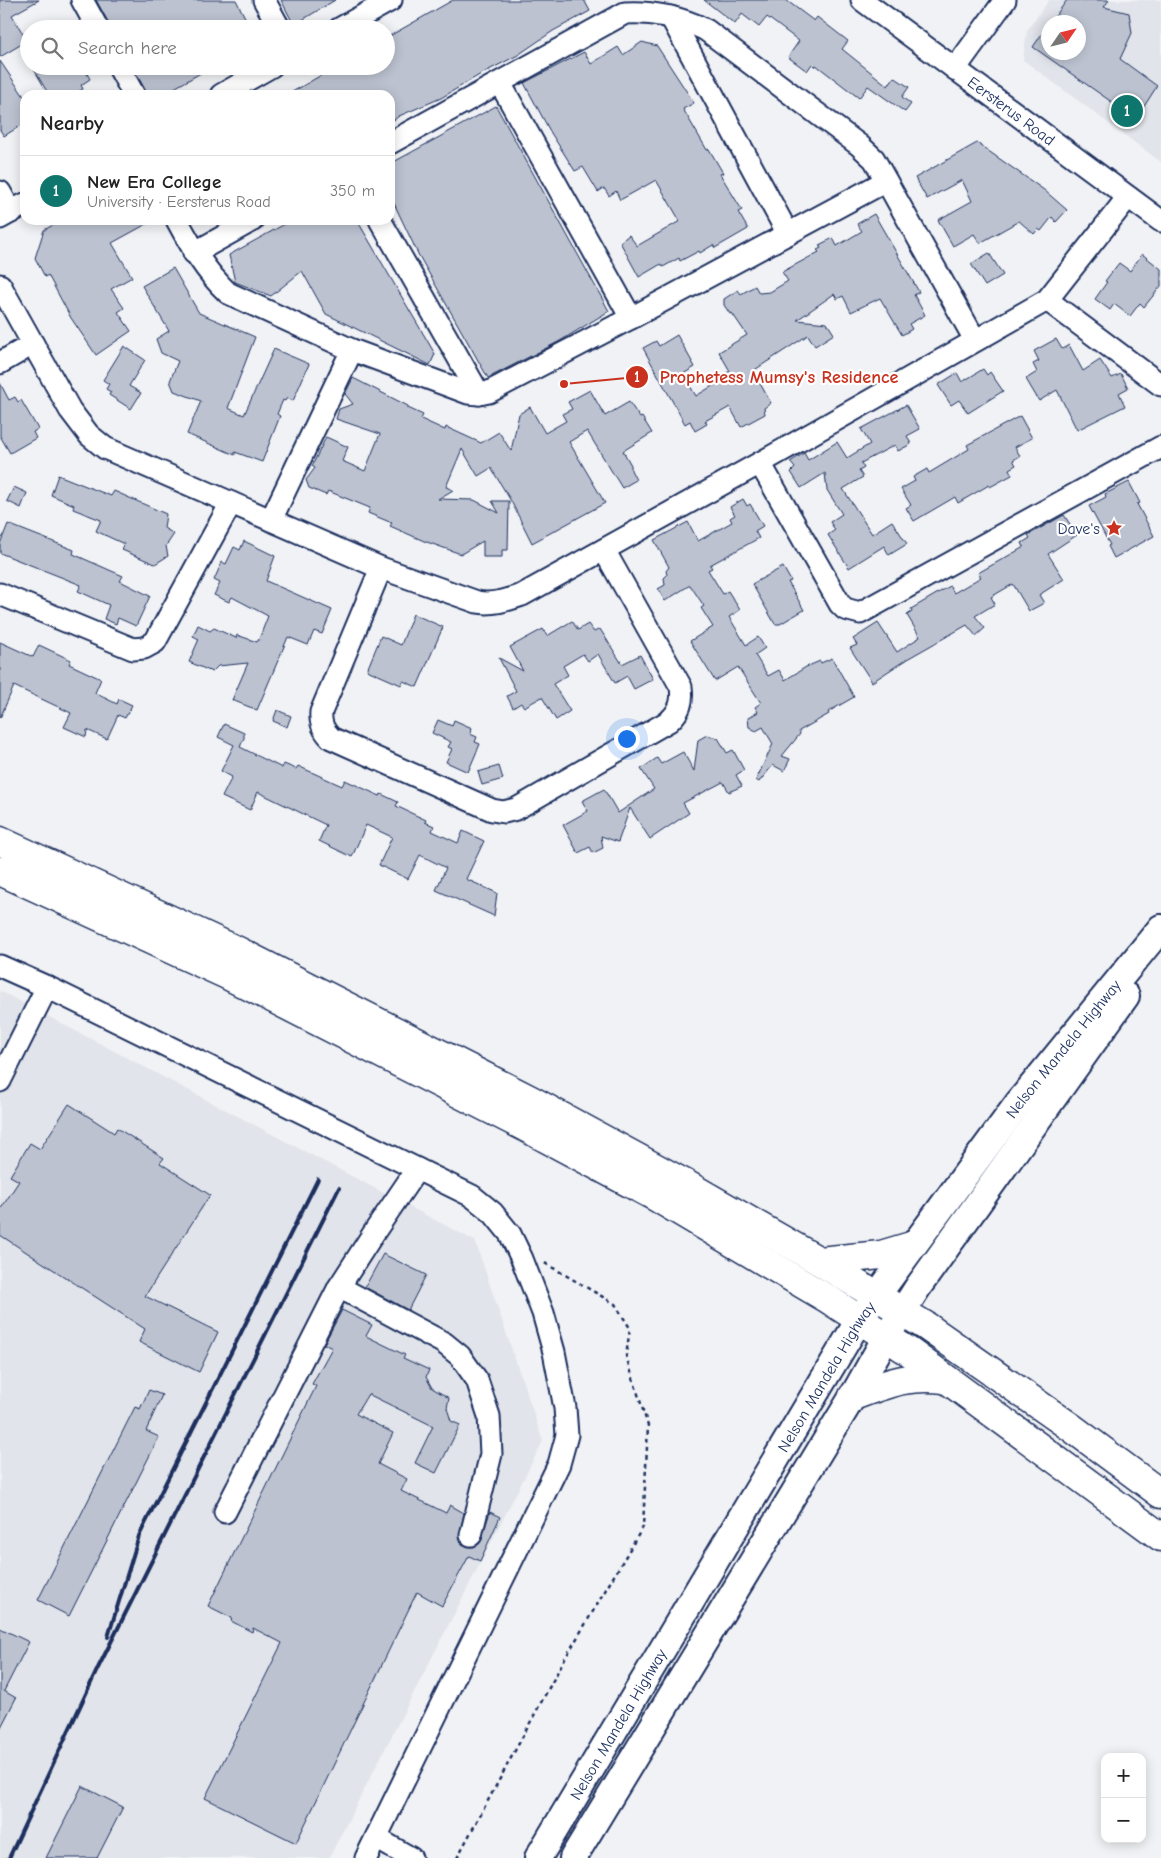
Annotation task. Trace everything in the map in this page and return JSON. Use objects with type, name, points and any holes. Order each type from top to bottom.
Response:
[{"type":"highway","points":[[0,841],[238,951],[507,1088],[682,1182],[819,1261],[926,1326],[1072,1428],[1161,1494]]},
{"type":"highway","points":[[0,871],[227,975],[523,1126],[654,1196],[828,1299],[886,1337],[1161,1538]]},
{"type":"highway","points":[[819,1261],[873,1256],[898,1251],[911,1246]]},
{"type":"highway","points":[[853,1396],[883,1384],[906,1378],[945,1379]]},
{"type":"main road","name":"Nelson Mandela Highway","points":[[538,1858],[859,1320],[911,1246],[1019,1102],[1161,928]]},
{"type":"main road","name":"Nelson Mandela Highway","points":[[573,1858],[853,1396],[886,1337],[918,1287],[1161,947]]},
{"type":"street","points":[[82,0],[93,20]]},
{"type":"street","points":[[264,0],[275,20]]},
{"type":"street","points":[[355,20],[391,0]]},
{"type":"street","name":"Eersterus Road","points":[[862,0],[1161,221]]},
{"type":"street","points":[[955,70],[1005,0]]},
{"type":"street","points":[[395,140],[625,13],[634,12],[671,17],[696,25],[706,30],[859,145],[874,159],[975,340]]},
{"type":"street","points":[[671,17],[788,234]]},
{"type":"street","points":[[123,75],[131,90]]},
{"type":"street","points":[[230,90],[256,75]]},
{"type":"street","points":[[500,83],[631,318]]},
{"type":"street","points":[[180,225],[194,253],[212,278],[228,293],[352,350],[468,393],[479,394],[489,392],[631,318],[886,181]]},
{"type":"street","points":[[0,192],[12,211]]},
{"type":"street","points":[[0,285],[70,410],[89,435],[105,448],[381,568],[487,604],[506,601],[522,595],[760,463],[1047,300],[1128,197]]},
{"type":"street","points":[[194,253],[244,225]]},
{"type":"street","points":[[383,225],[479,394]]},
{"type":"street","points":[[1047,300],[1161,385]]},
{"type":"street","points":[[0,363],[33,344]]},
{"type":"street","points":[[271,520],[352,350]]},
{"type":"street","points":[[760,463],[840,604],[845,609],[860,612],[1161,447]]},
{"type":"street","points":[[0,594],[133,650],[144,648],[154,642],[231,503]]},
{"type":"street","points":[[381,568],[320,712],[320,720],[324,731],[331,738],[492,810],[504,812],[516,809],[669,721],[676,715],[681,706],[680,687],[604,550]]},
{"type":"street","points":[[0,966],[47,987],[472,1196],[493,1213],[510,1234],[516,1247],[543,1313],[554,1352],[565,1408],[567,1435],[554,1473],[366,1858]]},
{"type":"street","points":[[0,1081],[47,987]]},
{"type":"street","points":[[225,1512],[339,1287],[417,1169]]},
{"type":"street","points":[[339,1287],[444,1343],[460,1356],[477,1380],[489,1416],[491,1454],[470,1535]]},
{"type":"street","points":[[376,1838],[411,1858]]},
{"type":"path","points":[[457,1858],[564,1660],[643,1527],[648,1426],[626,1356],[630,1328],[615,1304],[516,1247]]},
{"type":"shaded area","points":[[1049,0],[1161,0],[1161,162],[1023,60],[1027,30]]},
{"type":"shaded area","points":[[0,991],[475,1241],[543,1441],[329,1858],[0,1858]]},
{"type":"building","points":[[0,0],[39,0],[12,15],[20,29],[20,45],[0,57]]},
{"type":"building","points":[[96,0],[236,0],[246,20],[107,20]]},
{"type":"building","points":[[281,0],[335,0],[302,20],[291,20]]},
{"type":"building","points":[[453,0],[584,0],[590,11],[553,31],[518,55],[441,98],[395,119],[395,90],[296,90],[321,75],[395,75],[395,33]]},
{"type":"building","points":[[704,0],[786,0],[814,21],[817,17],[848,41],[842,49],[888,86],[894,77],[909,87],[902,97],[911,104],[905,112],[868,86],[859,98],[816,65],[815,67],[812,64],[807,71],[788,57],[799,41],[767,17],[759,27],[742,14],[735,24]]},
{"type":"building","points":[[1067,0],[1109,0],[1104,7],[1129,13],[1132,33],[1120,59],[1157,86],[1136,119],[1052,60],[1086,60],[1086,15],[1056,15]]},
{"type":"building","points":[[1041,35],[1041,53],[1033,47]]},
{"type":"building","points":[[642,42],[657,46],[694,103],[683,109],[723,173],[720,174],[742,210],[738,212],[748,229],[715,248],[713,245],[700,253],[699,251],[680,261],[679,258],[663,267],[661,264],[639,277],[620,242],[629,235],[637,246],[680,221],[656,180],[620,200],[616,191],[609,196],[604,188],[598,192],[583,167],[575,171],[551,133],[524,83],[584,52],[591,64],[618,47],[623,55]]},
{"type":"building","points":[[0,61],[20,91],[20,126],[4,136],[0,130]]},
{"type":"building","points":[[37,75],[88,75],[90,79],[81,85],[83,89],[81,90],[46,90]]},
{"type":"building","points":[[137,75],[197,75],[171,90],[145,90]]},
{"type":"building","points":[[496,106],[609,311],[560,341],[488,378],[418,254],[395,206],[395,161]]},
{"type":"building","points":[[977,143],[1044,190],[1067,210],[1056,222],[1052,217],[1041,231],[1038,229],[1034,234],[1019,221],[980,243],[974,234],[953,246],[938,220],[972,201],[962,180],[927,199],[915,178]]},
{"type":"building","points":[[874,214],[919,292],[914,295],[925,315],[909,324],[912,329],[902,335],[880,298],[851,312],[843,296],[837,299],[834,294],[797,320],[827,323],[834,334],[815,346],[808,335],[753,371],[771,403],[764,408],[765,414],[741,427],[730,407],[705,421],[707,424],[695,431],[690,421],[685,424],[643,348],[656,341],[659,346],[677,335],[695,367],[683,374],[696,396],[719,382],[717,378],[730,371],[719,352],[747,335],[724,305],[724,299],[738,290],[741,294],[755,286],[759,293],[770,292],[788,281],[782,272],[819,252],[817,250],[821,248],[819,245],[833,238],[837,246],[862,231],[857,224]]},
{"type":"building","points":[[53,225],[145,225],[112,243],[132,277],[111,289],[124,308],[118,312],[131,331],[96,355],[71,318],[48,275],[45,277],[35,258],[44,230]]},
{"type":"building","points":[[283,225],[360,225],[435,354],[430,365],[326,314],[302,271],[271,296],[235,282],[229,255]]},
{"type":"building","points":[[989,253],[1003,275],[985,286],[971,264]]},
{"type":"building","points":[[1142,254],[1161,269],[1161,286],[1144,307],[1140,303],[1130,316],[1114,304],[1110,310],[1095,299],[1107,282],[1105,281],[1119,263],[1130,271]]},
{"type":"building","points":[[173,268],[199,313],[255,337],[228,408],[244,415],[274,349],[309,364],[293,401],[287,398],[285,401],[283,400],[277,414],[280,416],[262,462],[235,452],[235,455],[187,434],[201,401],[174,391],[170,381],[178,361],[161,353],[156,339],[169,331],[142,286]]},
{"type":"building","points":[[1056,339],[1062,349],[1069,345],[1083,371],[1100,360],[1112,378],[1121,374],[1128,388],[1119,393],[1125,406],[1077,430],[1057,390],[1039,401],[1026,379],[1037,372],[1033,364],[1039,361],[1034,351]]},
{"type":"building","points":[[124,346],[145,360],[129,386],[141,393],[131,409],[109,395],[111,392],[106,389],[109,384],[103,380]]},
{"type":"building","points":[[983,369],[987,375],[990,372],[1003,391],[968,413],[959,400],[951,405],[938,385],[957,373],[962,382]]},
{"type":"building","points":[[353,378],[408,406],[408,408],[423,415],[421,419],[445,430],[446,427],[481,443],[499,432],[511,451],[519,414],[530,407],[545,433],[566,421],[562,414],[572,409],[568,402],[590,390],[605,416],[629,402],[640,418],[642,417],[652,433],[623,451],[631,465],[631,470],[636,480],[622,488],[587,431],[569,442],[605,503],[532,543],[511,501],[491,468],[478,476],[462,449],[446,487],[453,490],[438,499],[474,500],[499,513],[492,501],[509,501],[508,550],[502,550],[502,557],[483,557],[483,541],[461,554],[390,526],[392,523],[368,513],[370,508],[328,491],[326,495],[309,488],[306,480],[315,468],[312,466],[326,437],[348,447],[342,461],[365,471],[380,434],[336,419],[339,409],[353,404],[345,394]]},
{"type":"building","points":[[0,383],[9,400],[15,397],[18,402],[21,400],[38,429],[33,432],[36,438],[10,453],[0,436]]},
{"type":"building","points":[[906,405],[920,429],[907,436],[911,444],[898,451],[895,445],[861,463],[864,468],[859,471],[863,477],[843,489],[872,534],[892,521],[907,544],[889,555],[884,546],[849,568],[828,535],[835,530],[830,522],[842,514],[827,490],[825,473],[801,488],[791,472],[795,468],[790,462],[804,453],[808,460],[837,442],[847,458],[870,444],[861,429]]},
{"type":"building","points":[[1020,416],[1032,438],[1015,447],[1020,456],[1013,460],[1016,465],[1009,469],[1012,475],[990,487],[989,485],[958,503],[955,497],[914,521],[906,508],[911,505],[901,489],[915,481],[913,477],[927,469],[929,473],[969,449],[967,445]]},
{"type":"building","points":[[58,475],[111,496],[114,491],[166,514],[164,528],[174,534],[166,546],[168,556],[155,564],[122,550],[124,544],[96,531],[101,520],[73,509],[74,505],[51,495]]},
{"type":"building","points":[[1129,482],[1140,503],[1137,504],[1154,536],[1114,558],[1108,546],[1110,545],[1089,506],[1106,497],[1105,494]]},
{"type":"building","points":[[14,487],[27,493],[21,508],[7,501]]},
{"type":"building","points":[[743,499],[747,506],[750,504],[763,526],[755,531],[759,538],[710,565],[712,568],[708,570],[723,594],[728,591],[740,610],[729,617],[746,645],[758,637],[765,648],[755,655],[768,676],[779,670],[785,680],[806,667],[832,658],[854,697],[799,731],[800,734],[782,756],[790,759],[784,771],[773,765],[759,782],[756,780],[773,744],[763,727],[756,731],[749,727],[748,718],[758,712],[755,707],[761,703],[738,667],[715,681],[690,641],[713,627],[701,608],[704,606],[690,585],[665,601],[658,589],[665,585],[664,578],[669,567],[654,540],[688,522],[698,541],[732,522],[730,518],[735,515],[730,507]]},
{"type":"building","points":[[1064,515],[1077,535],[1048,554],[1064,579],[1039,595],[1044,603],[1029,611],[1013,584],[991,597],[995,604],[975,616],[985,628],[976,636],[967,625],[907,659],[872,682],[850,648],[857,645],[853,639],[878,623],[897,652],[920,637],[907,615],[912,612],[911,609],[950,586],[954,593],[981,577],[978,573],[1024,547],[1022,543],[1030,538],[1028,535]]},
{"type":"building","points":[[8,524],[74,550],[73,554],[123,576],[120,581],[150,596],[136,626],[118,618],[116,624],[104,619],[109,605],[78,591],[81,585],[0,553],[0,544]]},
{"type":"building","points":[[244,541],[275,556],[266,581],[332,610],[322,634],[314,631],[308,645],[288,637],[257,710],[232,700],[248,663],[218,666],[212,672],[189,662],[199,639],[193,636],[198,625],[210,631],[214,628],[236,638],[237,635],[257,642],[259,639],[268,616],[232,597],[229,602],[214,595],[220,583],[214,580],[222,562],[226,564],[234,547],[240,550]]},
{"type":"building","points":[[783,567],[791,581],[788,582],[804,610],[780,624],[775,624],[752,584]]},
{"type":"building","points":[[413,614],[443,627],[417,687],[403,681],[401,685],[367,670],[381,636],[401,645]]},
{"type":"building","points":[[572,621],[578,630],[588,624],[594,632],[600,629],[622,664],[640,655],[653,679],[634,689],[627,676],[615,683],[598,654],[588,661],[583,654],[563,666],[568,675],[553,684],[570,711],[556,720],[542,697],[524,707],[521,703],[513,708],[507,696],[516,691],[499,658],[523,671],[510,647],[543,629],[547,636]]},
{"type":"building","points":[[0,642],[33,657],[39,645],[71,660],[69,664],[101,679],[95,693],[117,704],[119,699],[132,705],[125,718],[118,715],[107,739],[87,730],[86,737],[64,727],[71,713],[14,686],[0,718]]},
{"type":"building","points":[[277,710],[291,716],[287,727],[273,721]]},
{"type":"building","points":[[438,720],[452,726],[454,720],[472,728],[470,734],[477,737],[475,742],[480,744],[468,772],[446,762],[452,749],[448,747],[451,742],[432,733]]},
{"type":"building","points":[[224,724],[244,733],[240,747],[282,768],[284,764],[296,769],[298,766],[342,786],[345,780],[380,796],[381,794],[398,802],[396,806],[426,820],[425,822],[434,826],[432,831],[458,843],[463,831],[484,841],[466,879],[497,893],[494,916],[436,890],[446,868],[420,855],[408,879],[379,865],[392,837],[366,825],[352,857],[319,841],[326,825],[258,792],[250,810],[222,797],[232,777],[221,771],[234,745],[218,737]]},
{"type":"building","points":[[707,735],[718,738],[727,753],[733,750],[744,770],[736,775],[742,786],[729,792],[723,782],[683,803],[689,813],[650,839],[630,808],[618,842],[601,836],[603,848],[593,853],[590,847],[578,853],[563,825],[588,811],[582,801],[604,789],[618,813],[654,789],[641,769],[657,758],[661,764],[683,752],[694,771],[698,740]]},
{"type":"building","points":[[499,766],[503,779],[482,785],[478,772]]},
{"type":"building","points":[[69,1104],[114,1133],[117,1128],[164,1158],[160,1163],[210,1195],[145,1296],[218,1332],[199,1372],[139,1342],[145,1329],[0,1235],[0,1210],[19,1181],[10,1176],[30,1143],[40,1149]]},
{"type":"building","points":[[383,1254],[426,1275],[408,1310],[365,1287]]},
{"type":"building","points":[[342,1310],[372,1325],[366,1336],[405,1355],[403,1358],[429,1370],[426,1377],[432,1388],[449,1398],[447,1408],[451,1421],[460,1425],[436,1473],[415,1463],[433,1426],[368,1394],[356,1414],[393,1433],[378,1464],[407,1479],[401,1491],[446,1513],[450,1505],[464,1513],[459,1538],[462,1544],[468,1547],[474,1547],[480,1543],[490,1512],[500,1517],[480,1561],[469,1556],[442,1606],[417,1592],[296,1843],[205,1798],[282,1643],[253,1628],[252,1632],[231,1621],[232,1618],[208,1606],[316,1386],[312,1384],[332,1348],[324,1344]]},
{"type":"building","points":[[149,1390],[162,1395],[146,1431],[159,1437],[69,1616],[38,1600],[135,1407],[140,1409]]},
{"type":"building","points":[[0,1628],[29,1642],[4,1691],[16,1698],[0,1729]]},
{"type":"building","points":[[82,1786],[123,1807],[97,1858],[46,1858]]},
{"type":"railway","points":[[108,1637],[139,1536],[318,1179]]},
{"type":"railway","points":[[9,1858],[98,1668],[339,1188]]},
{"type":"place","name":"New Era College","points":[[1127,111]]},
{"type":"place","name":"Prophetess Mumsy's Residence","points":[[564,384]]},
{"type":"place","name":"Dave's","points":[[1114,528]]}]
